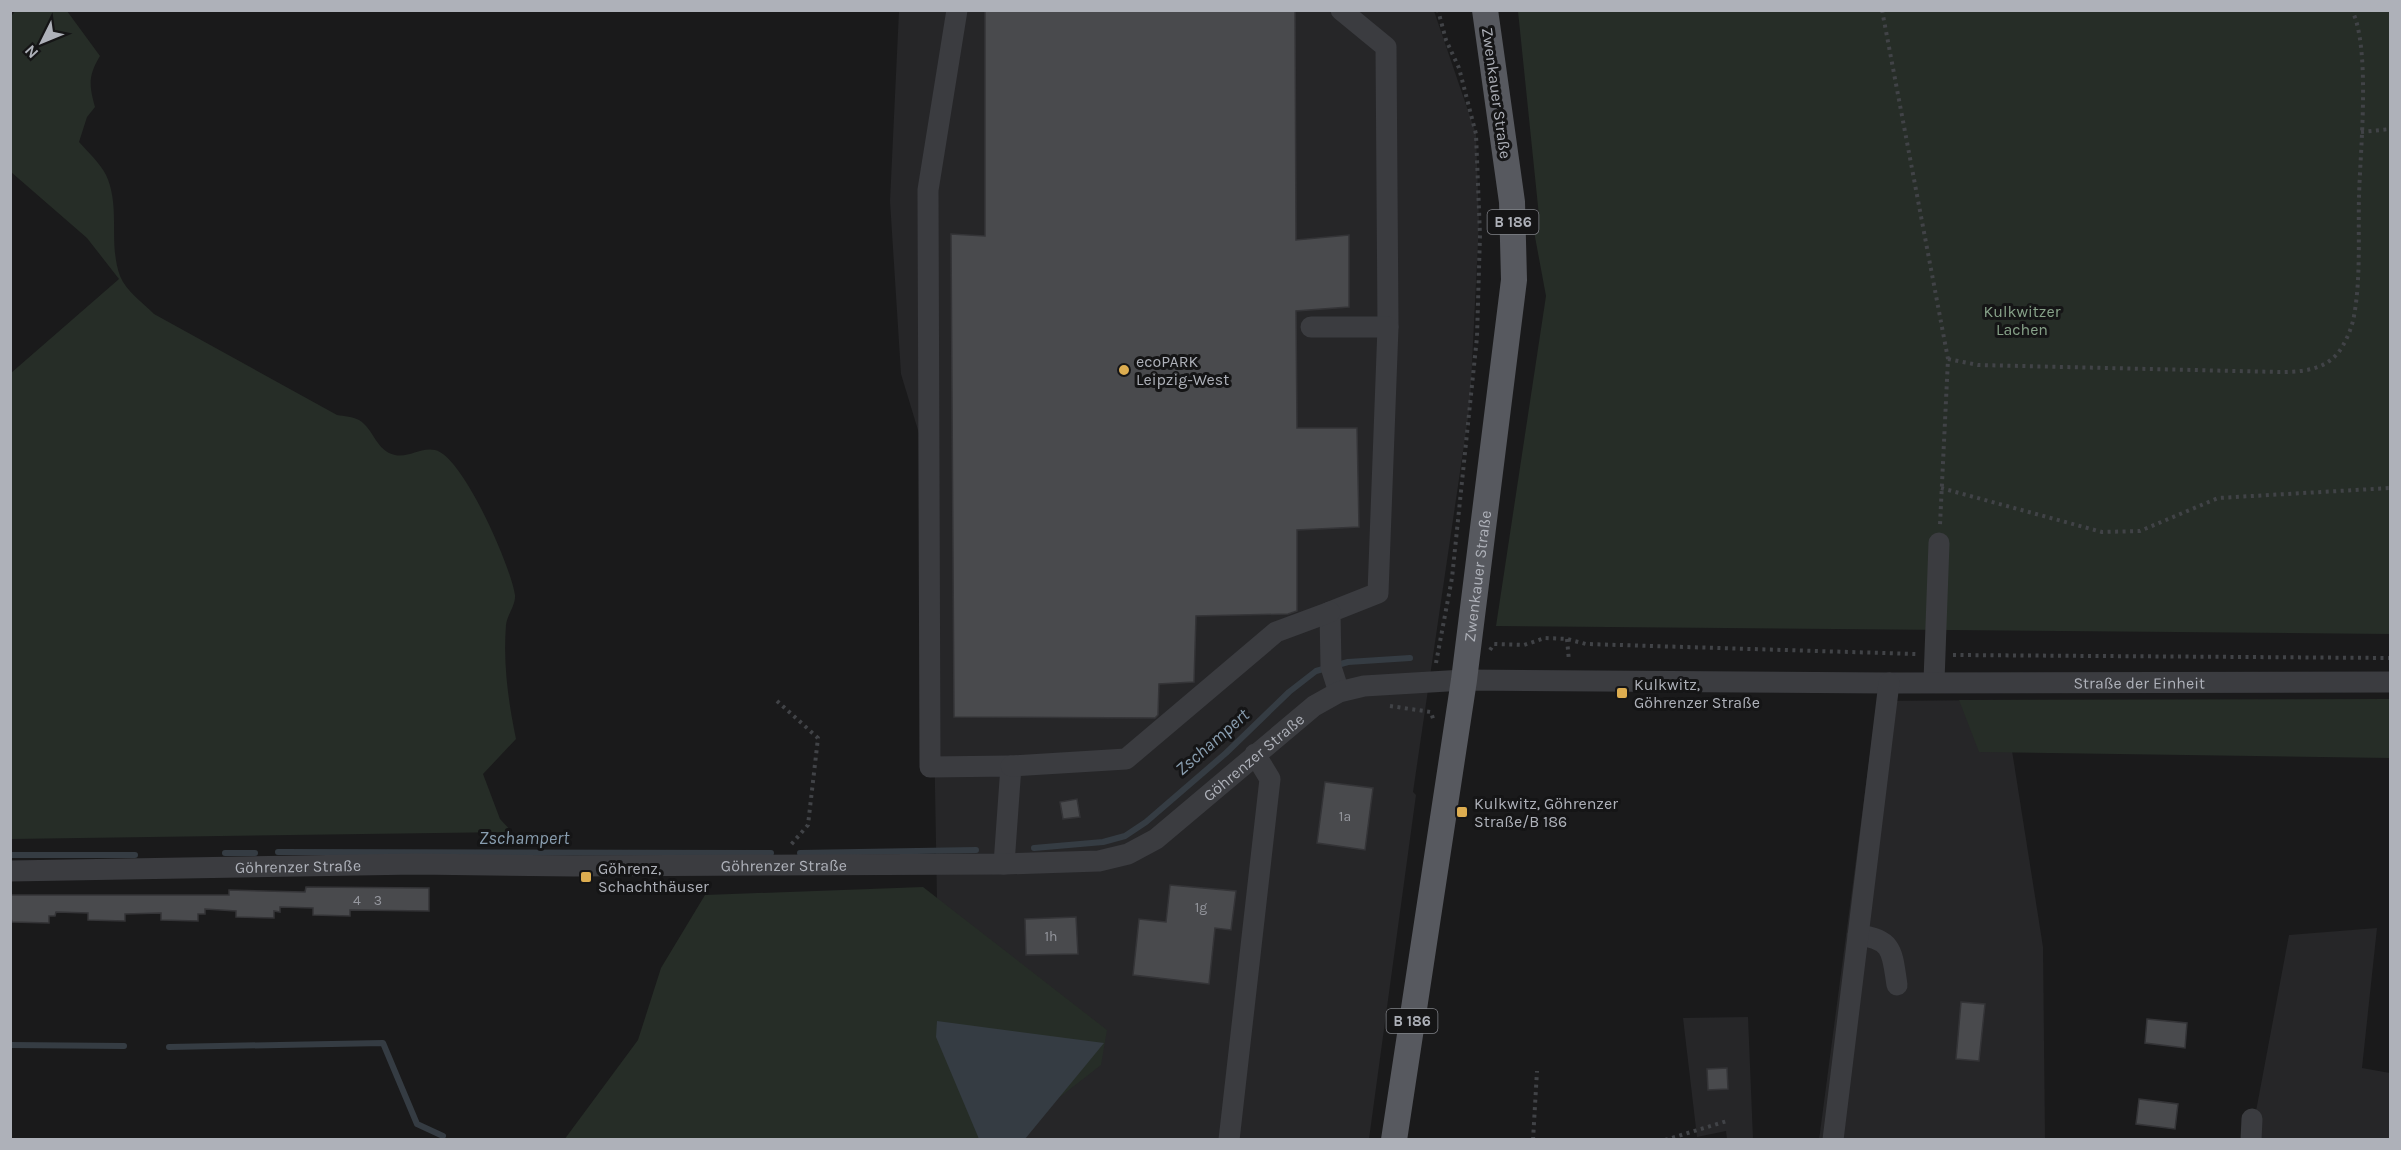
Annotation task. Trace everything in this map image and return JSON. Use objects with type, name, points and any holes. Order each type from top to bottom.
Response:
[{"type":"main road","name":"Zwenkauer Straße","points":[[1394,1140],[1464,680],[1514,280],[1512,202],[1485,10]]},
{"type":"street","points":[[957,10],[928,190],[930,767],[1011,766],[1126,759],[1276,632],[1378,593],[1388,327],[1386,47],[1341,10]]},
{"type":"street","points":[[1311,327],[1388,327]]},
{"type":"street","points":[[1934,681],[1939,543]]},
{"type":"street","points":[[1330,612],[1331,667],[1339,692]]},
{"type":"street","name":"Göhrenzer Straße","points":[[10,871],[416,864],[574,866],[1004,864],[1099,861],[1128,854],[1156,839],[1314,706],[1339,692],[1364,686],[1464,680]]},
{"type":"street","name":"Straße der Einheit","points":[[1464,680],[1888,683],[1934,681],[2391,682]]},
{"type":"street","points":[[1833,1140],[1888,683]]},
{"type":"street","points":[[1229,1140],[1270,779],[1255,754]]},
{"type":"street","points":[[1004,864],[1011,766]]},
{"type":"street","points":[[1858,935],[1886,942],[1894,961],[1897,985]]},
{"type":"path","points":[[1424,710],[1452,578],[1477,337],[1480,235],[1476,134],[1462,77],[1446,40],[1438,10]]},
{"type":"path","points":[[1882,10],[1948,360],[1939,543]]},
{"type":"path","points":[[1948,360],[1978,364],[2279,372],[2303,371],[2322,366],[2337,355],[2354,318],[2357,283],[2361,132],[2360,39],[2352,10]]},
{"type":"path","points":[[2361,132],[2391,129]]},
{"type":"path","points":[[1941,488],[2102,532],[2140,531],[2218,498],[2391,488]]},
{"type":"path","points":[[1567,639],[1568,660],[1574,664]]},
{"type":"path","points":[[777,701],[818,738],[808,825],[789,846],[783,864]]},
{"type":"path","points":[[1533,1140],[1537,1071]]},
{"type":"path","points":[[1665,1140],[1727,1121]]},
{"type":"shaded area","points":[[899,11],[1434,11],[1476,134],[1479,222],[1470,404],[1413,792],[1416,795],[1369,1139],[924,1139],[937,900],[931,561],[921,440],[901,374],[890,201]]},
{"type":"shaded area","points":[[2004,700],[2043,947],[2045,1139],[1819,1140],[1877,701]]},
{"type":"shaded area","points":[[2377,928],[2362,1068],[2390,1073],[2390,1139],[2242,1140],[2251,1138],[2289,935]]},
{"type":"shaded area","points":[[1748,1017],[1753,1139],[1727,1139],[1726,1131],[1697,1137],[1683,1018]]},
{"type":"shaded area","points":[[937,1021],[1104,1043],[1025,1139],[979,1139],[936,1037]]},
{"type":"green space","points":[[16,10],[67,11],[100,56],[93,69],[91,81],[95,107],[87,117],[79,142],[101,166],[106,175],[113,200],[117,263],[120,276],[130,292],[154,314],[337,415],[359,420],[379,445],[389,453],[400,456],[424,450],[435,450],[446,457],[459,471],[472,491],[505,561],[515,595],[506,625],[505,654],[516,739],[483,774],[500,819],[512,832],[11,839],[11,373],[119,279],[87,238],[11,172],[10,18]]},
{"type":"green space","name":"Kulkwitzer Lachen","points":[[1518,11],[2390,11],[2390,634],[1496,626],[1546,296],[1533,226],[1539,216]]},
{"type":"green space","points":[[2390,699],[2390,758],[1979,752],[1959,700]]},
{"type":"green space","points":[[923,887],[1107,1030],[1101,1065],[1006,1139],[564,1140],[638,1040],[661,968],[705,895]]},
{"type":"building","name":"ecoPARK Leipzig-West","points":[[985,10],[1295,10],[1296,240],[1349,235],[1349,307],[1296,311],[1297,428],[1357,428],[1359,527],[1297,530],[1297,611],[1288,614],[1196,616],[1194,682],[1159,684],[1158,715],[1155,718],[954,717],[951,234],[985,236]]},
{"type":"building","points":[[1325,782],[1373,788],[1365,850],[1317,843]]},
{"type":"building","points":[[1077,799],[1080,817],[1063,819],[1060,802]]},
{"type":"building","points":[[1170,885],[1236,891],[1231,930],[1215,928],[1209,984],[1133,975],[1139,919],[1166,922]]},
{"type":"building","points":[[306,887],[429,888],[429,911],[350,910],[350,916],[313,915],[313,908],[280,907],[280,912],[274,911],[274,918],[236,917],[236,911],[205,909],[205,914],[198,914],[198,921],[161,920],[161,913],[125,914],[125,921],[88,920],[88,913],[56,912],[55,916],[49,916],[49,923],[12,922],[10,915],[10,895],[229,895],[229,890],[305,892]]},
{"type":"building","points":[[1076,917],[1078,954],[1026,955],[1025,919]]},
{"type":"building","points":[[1961,1002],[1985,1004],[1979,1061],[1956,1059]]},
{"type":"building","points":[[2147,1019],[2187,1023],[2185,1048],[2145,1043]]},
{"type":"building","points":[[1727,1068],[1728,1089],[1708,1090],[1707,1069]]},
{"type":"building","points":[[2139,1099],[2178,1104],[2175,1129],[2136,1124]]},
{"type":"waterway","name":"Zschampert","points":[[1034,848],[1103,842],[1125,836],[1146,822],[1226,753],[1289,692],[1316,671],[1348,662],[1410,658]]},
{"type":"waterway","name":"Zschampert","points":[[800,853],[976,850]]},
{"type":"waterway","name":"Zschampert","points":[[278,852],[771,853]]},
{"type":"waterway","name":"Zschampert","points":[[225,853],[255,853]]},
{"type":"waterway","name":"Zschampert","points":[[10,855],[135,855]]},
{"type":"waterway","points":[[169,1047],[383,1043],[417,1124],[443,1136]]},
{"type":"waterway","points":[[10,1045],[124,1046]]},
{"type":"place","name":"ecoPARK Leipzig-West","points":[[1124,370]]},
{"type":"place","name":"Kulkwitz, Göhrenzer Straße","points":[[1622,693]]},
{"type":"place","name":"Kulkwitz, Göhrenzer Straße/B 186","points":[[1462,812]]},
{"type":"place","name":"Göhrenz, Schachthäuser","points":[[586,877]]}]
